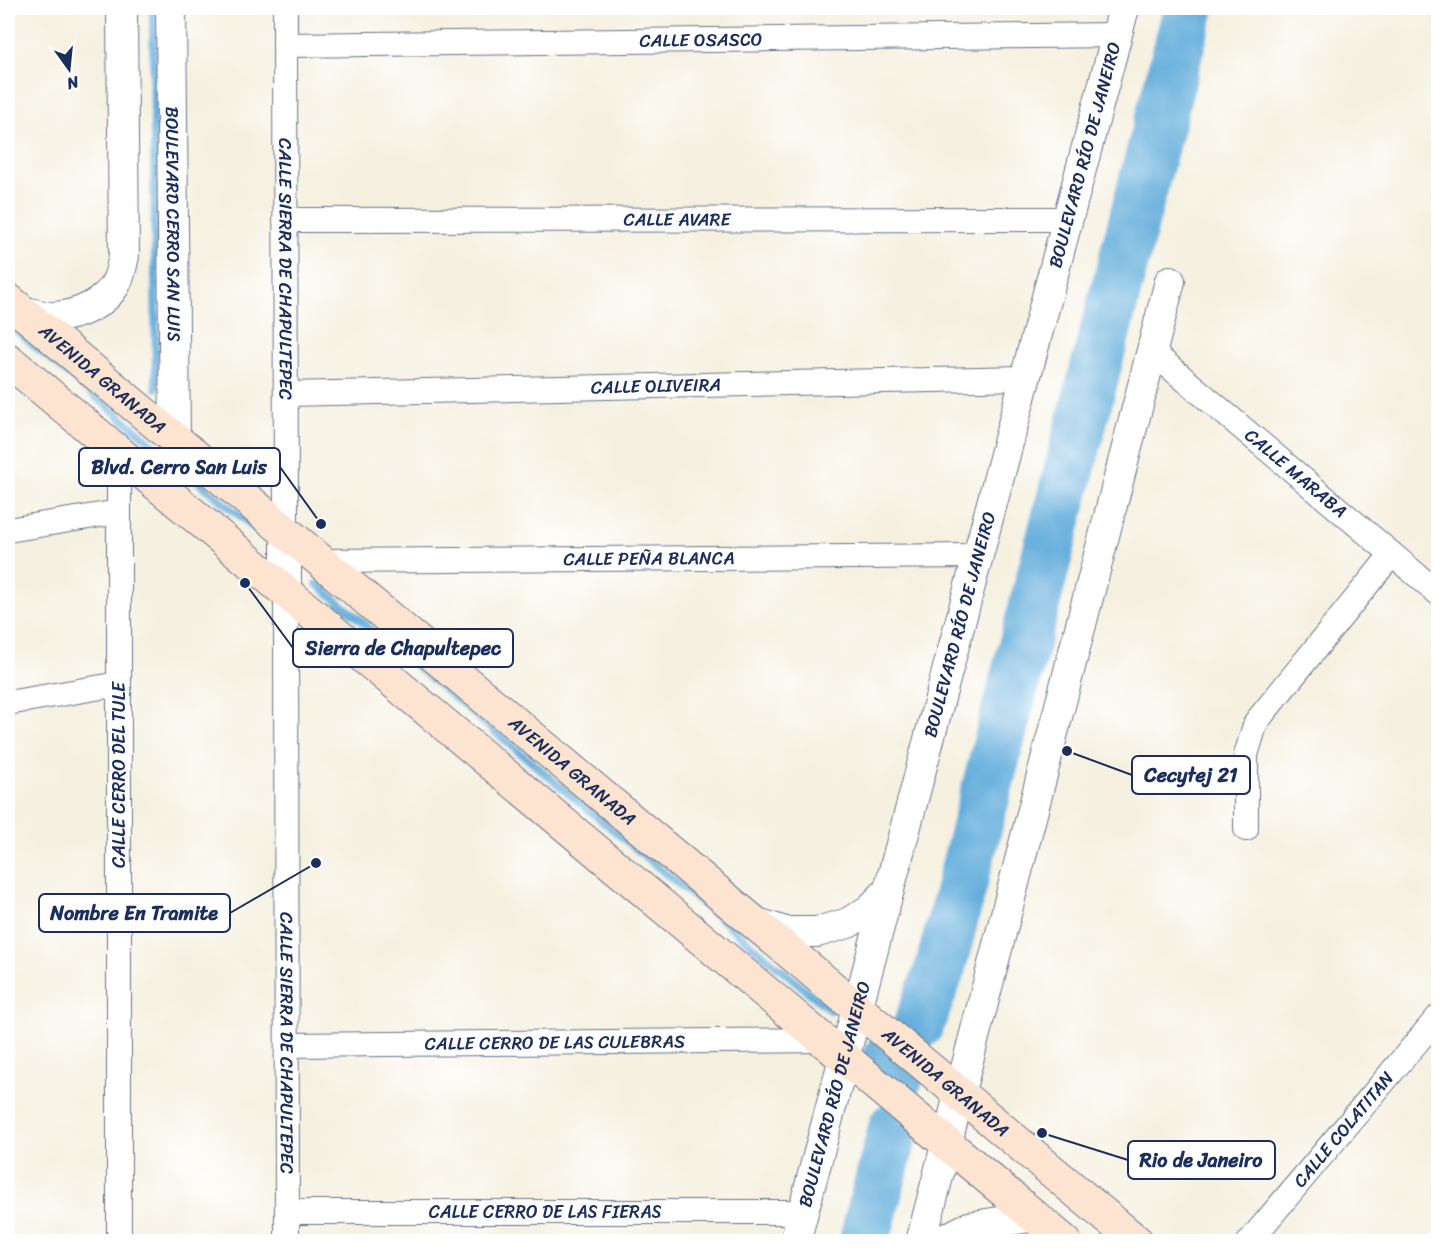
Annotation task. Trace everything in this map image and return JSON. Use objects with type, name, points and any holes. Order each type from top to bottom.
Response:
[{"type":"main road","name":"AVENIDA GRANADA","points":[[14,305],[1137,1242]]},
{"type":"main road","points":[[8,360],[1065,1242]]},
{"type":"street","points":[[14,305],[52,317],[73,314],[92,308],[107,295],[118,280],[124,256],[122,8]]},
{"type":"street","name":"BOULEVARD CERRO SAN LUIS","points":[[171,8],[175,439]]},
{"type":"street","name":"CALLE SIERRA DE CHAPULTEPEC","points":[[285,8],[286,532]]},
{"type":"street","name":"CALLE OSASCO","points":[[285,45],[1121,21]]},
{"type":"street","name":"BOULEVARD RÍO DE JANEIRO","points":[[795,1242],[803,1212],[834,1049],[857,1008],[1121,21]]},
{"type":"street","name":"CALLE AVARE","points":[[285,220],[1068,219]]},
{"type":"street","points":[[921,1242],[1170,281]]},
{"type":"street","name":"CALLE MARABA","points":[[1152,352],[1438,593]]},
{"type":"street","name":"CALLE OLIVEIRA","points":[[286,394],[1026,378]]},
{"type":"street","name":"CALLE CERRO DEL TULE","points":[[118,1242],[119,453]]},
{"type":"street","points":[[8,530],[119,512]]},
{"type":"street","points":[[286,532],[286,593]]},
{"type":"street","points":[[1246,830],[1246,755],[1256,722],[1392,554]]},
{"type":"street","name":"CALLE PEÑA BLANCA","points":[[321,561],[978,556]]},
{"type":"street","name":"CALLE SIERRA DE CHAPULTEPEC","points":[[286,593],[287,1242]]},
{"type":"street","points":[[8,703],[119,684]]},
{"type":"street","points":[[754,922],[785,932],[817,932],[848,923],[869,910],[889,890]]},
{"type":"street","name":"CALLE COLATITAN","points":[[1249,1242],[1438,1017]]},
{"type":"street","name":"CALLE CERRO DE LAS CULEBRAS","points":[[287,1045],[834,1049]]},
{"type":"street","name":"CALLE CERRO DE LAS FIERAS","points":[[287,1212],[803,1212]]},
{"type":"street","points":[[940,1242],[969,1227],[1035,1216]]},
{"type":"waterway","points":[[153,8],[156,388]]},
{"type":"waterway","points":[[919,1024],[940,969],[1189,8]]},
{"type":"waterway","points":[[8,324],[269,540]]},
{"type":"waterway","points":[[317,584],[830,1010]]},
{"type":"waterway","points":[[898,1077],[887,1059],[901,1057]]},
{"type":"waterway","points":[[864,1242],[894,1127]]},
{"type":"place","name":"Blvd. Cerro San Luis","points":[[321,524]]},
{"type":"place","name":"Sierra de Chapultepec","points":[[245,583]]},
{"type":"place","name":"Cecytej 21","points":[[1067,751]]},
{"type":"place","name":"Nombre En Tramite","points":[[316,863]]},
{"type":"place","name":"Rio de Janeiro","points":[[1042,1133]]}]
